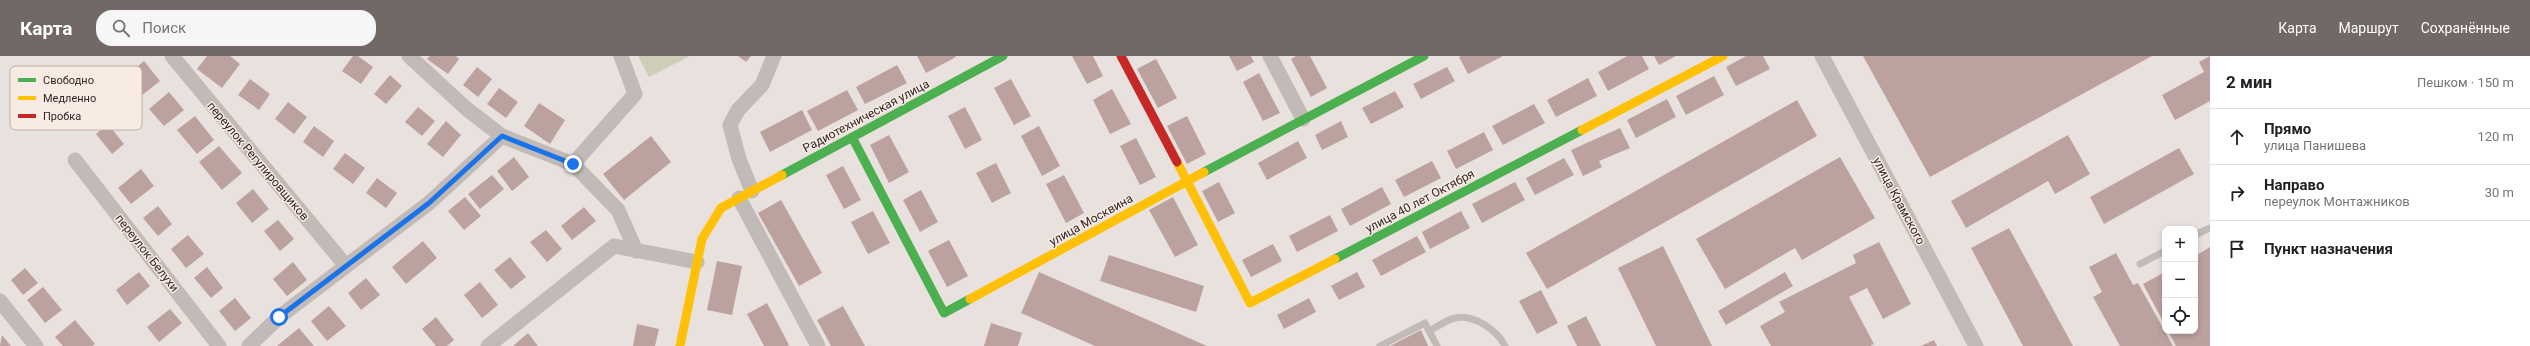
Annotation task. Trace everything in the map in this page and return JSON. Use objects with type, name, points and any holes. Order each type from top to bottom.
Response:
[{"type":"street","name":"переулок Регулировщиков","points":[[172,56],[346,266]]},
{"type":"street","points":[[409,56],[468,110],[502,136],[573,164],[618,210],[636,251]]},
{"type":"street","points":[[573,164],[635,94],[621,56]]},
{"type":"street","points":[[774,56],[762,85],[738,110],[730,125],[746,194],[818,346]]},
{"type":"street","name":"Радиотехническая улица","points":[[680,346],[702,239],[721,208],[1004,56]]},
{"type":"street","points":[[1122,56],[1187,181]]},
{"type":"street","points":[[1270,56],[1303,119]]},
{"type":"street","name":"улица Москвина","points":[[852,137],[944,313],[1422,56]]},
{"type":"street","name":"улица 40 лет Октября","points":[[1187,181],[1250,303],[1723,56]]},
{"type":"street","name":"улица Крамского","points":[[1822,56],[1976,346]]},
{"type":"street","points":[[249,346],[279,317],[429,203],[502,136]]},
{"type":"street","name":"переулок Белухи","points":[[75,160],[219,346]]},
{"type":"street","points":[[488,346],[614,246],[697,262]]},
{"type":"street","points":[[0,301],[36,346]]},
{"type":"lane","points":[[2198,234],[2210,228]]},
{"type":"lane","points":[[2140,264],[2162,253]]},
{"type":"lane","points":[[1429,331],[1455,318],[1475,320],[1492,330],[1505,346]]},
{"type":"lane","points":[[1380,346],[1425,323],[1437,346]]},
{"type":"green space","points":[[638,56],[690,56],[649,77]]},
{"type":"building","points":[[207,56],[230,56],[240,64],[222,88],[197,69]]},
{"type":"building","points":[[353,56],[358,56],[373,67],[361,84],[342,71]]},
{"type":"building","points":[[430,56],[456,56],[459,59],[448,74],[427,59]]},
{"type":"building","points":[[738,56],[751,56],[746,62]]},
{"type":"building","points":[[917,56],[955,56],[956,57],[926,73]]},
{"type":"building","points":[[1072,56],[1093,56],[1103,76],[1087,84]]},
{"type":"building","points":[[1229,56],[1251,56],[1254,62],[1237,71]]},
{"type":"building","points":[[1296,56],[1310,56],[1327,88],[1311,97],[1291,59]]},
{"type":"building","points":[[1503,56],[1468,74],[1459,57]]},
{"type":"building","points":[[1627,56],[1642,56],[1649,69],[1608,91],[1598,72]]},
{"type":"building","points":[[1654,56],[1676,56],[1659,65]]},
{"type":"building","points":[[1746,56],[1763,56],[1770,69],[1736,86],[1726,67]]},
{"type":"building","points":[[1863,56],[2152,56],[1930,177]]},
{"type":"building","points":[[2210,56],[2210,101],[2175,120],[2162,95],[2204,72],[2199,62]]},
{"type":"building","points":[[1156,59],[1177,98],[1158,108],[1137,69]]},
{"type":"building","points":[[144,61],[160,81],[142,95],[142,66],[138,66]]},
{"type":"building","points":[[897,65],[907,83],[865,104],[856,87]]},
{"type":"building","points":[[477,67],[492,79],[478,97],[463,85]]},
{"type":"building","points":[[1447,67],[1455,81],[1421,99],[1413,84]]},
{"type":"building","points":[[1259,73],[1280,113],[1263,121],[1243,82]]},
{"type":"building","points":[[390,75],[402,86],[386,104],[374,94]]},
{"type":"building","points":[[1714,76],[1724,95],[1686,115],[1676,96]]},
{"type":"building","points":[[1588,78],[1597,96],[1556,117],[1547,100]]},
{"type":"building","points":[[250,79],[270,94],[259,110],[238,95]]},
{"type":"building","points":[[1011,79],[1031,116],[1014,125],[994,88]]},
{"type":"building","points":[[499,88],[518,102],[506,118],[487,104]]},
{"type":"building","points":[[1112,89],[1131,124],[1110,134],[1093,100]]},
{"type":"building","points":[[847,90],[858,110],[818,131],[807,111]]},
{"type":"building","points":[[1395,91],[1404,107],[1371,124],[1362,108]]},
{"type":"building","points":[[169,92],[184,110],[164,126],[149,109]]},
{"type":"building","points":[[1667,99],[1676,117],[1636,138],[1627,120]]},
{"type":"building","points":[[1797,100],[1817,136],[1547,289],[1526,253]]},
{"type":"building","points":[[288,102],[307,117],[294,134],[275,119]]},
{"type":"building","points":[[539,103],[565,120],[550,144],[524,126]]},
{"type":"building","points":[[1534,104],[1545,123],[1503,145],[1492,126]]},
{"type":"building","points":[[418,107],[435,121],[422,136],[405,122]]},
{"type":"building","points":[[965,107],[982,140],[965,149],[948,116]]},
{"type":"building","points":[[802,110],[812,130],[770,152],[760,132]]},
{"type":"building","points":[[195,116],[214,140],[197,154],[177,130]]},
{"type":"building","points":[[1187,116],[1206,154],[1187,164],[1167,126]]},
{"type":"building","points":[[446,121],[461,135],[443,157],[427,144]]},
{"type":"building","points":[[1341,121],[1348,137],[1322,150],[1315,135]]},
{"type":"building","points":[[314,126],[334,141],[323,157],[303,142]]},
{"type":"building","points":[[1039,126],[1060,166],[1042,176],[1021,136]]},
{"type":"building","points":[[1620,128],[1630,148],[1599,161],[1602,167],[1583,176],[1571,150]]},
{"type":"building","points":[[101,130],[113,130],[124,144],[112,154],[96,134]]},
{"type":"building","points":[[1484,132],[1493,150],[1456,169],[1447,151]]},
{"type":"building","points":[[889,135],[909,172],[889,183],[870,145]]},
{"type":"building","points":[[2068,135],[2090,174],[2055,194],[2048,181],[1966,228],[1951,201]]},
{"type":"building","points":[[651,136],[671,162],[624,200],[603,174]]},
{"type":"building","points":[[1136,138],[1156,177],[1140,185],[1120,146]]},
{"type":"building","points":[[1298,141],[1307,158],[1267,180],[1258,163]]},
{"type":"building","points":[[219,146],[242,173],[222,190],[199,162]]},
{"type":"building","points":[[2179,148],[2194,174],[2104,224],[2090,197]]},
{"type":"building","points":[[345,153],[365,168],[353,184],[333,169]]},
{"type":"building","points":[[514,157],[529,177],[512,191],[497,171]]},
{"type":"building","points":[[1840,157],[1875,218],[1802,260],[1795,248],[1725,289],[1696,239]]},
{"type":"building","points":[[1564,158],[1574,175],[1535,195],[1526,178]]},
{"type":"building","points":[[1432,161],[1441,178],[1404,197],[1395,180]]},
{"type":"building","points":[[996,163],[1011,193],[992,203],[976,173]]},
{"type":"building","points":[[843,166],[861,200],[844,209],[826,175]]},
{"type":"building","points":[[141,169],[154,186],[131,204],[118,188]]},
{"type":"building","points":[[492,175],[504,189],[480,209],[468,194]]},
{"type":"building","points":[[1064,175],[1084,213],[1066,223],[1046,184]]},
{"type":"building","points":[[377,178],[397,193],[386,208],[366,193]]},
{"type":"building","points":[[1219,182],[1235,213],[1218,222],[1202,191]]},
{"type":"building","points":[[1515,182],[1525,200],[1482,223],[1472,204]]},
{"type":"building","points":[[1382,187],[1391,204],[1350,226],[1341,209]]},
{"type":"building","points":[[253,189],[269,209],[252,223],[236,203]]},
{"type":"building","points":[[921,190],[938,222],[920,232],[903,200]]},
{"type":"building","points":[[465,197],[481,216],[464,230],[448,211]]},
{"type":"building","points":[[1173,197],[1198,245],[1175,257],[1149,210]]},
{"type":"building","points":[[781,200],[822,273],[799,286],[758,213]]},
{"type":"building","points":[[158,206],[172,224],[158,236],[143,218]]},
{"type":"building","points":[[584,207],[596,221],[572,240],[561,226]]},
{"type":"building","points":[[873,211],[890,243],[868,254],[851,222]]},
{"type":"building","points":[[1461,211],[1470,228],[1430,249],[1422,232]]},
{"type":"building","points":[[1330,215],[1338,231],[1297,252],[1289,236]]},
{"type":"building","points":[[278,220],[294,239],[280,251],[264,231]]},
{"type":"building","points":[[2009,228],[2073,346],[2023,346],[1971,248]]},
{"type":"building","points":[[546,230],[562,249],[547,262],[530,242]]},
{"type":"building","points":[[188,235],[204,254],[186,268],[171,249]]},
{"type":"building","points":[[1417,236],[1426,252],[1381,276],[1372,260]]},
{"type":"building","points":[[949,240],[968,276],[947,287],[928,251]]},
{"type":"building","points":[[423,241],[437,258],[406,284],[392,267]]},
{"type":"building","points":[[1879,242],[1911,304],[1883,319],[1867,288],[1849,297],[1874,344],[1870,346],[1771,346],[1760,326],[1785,312],[1779,302],[1856,263],[1853,255]]},
{"type":"building","points":[[1273,244],[1282,261],[1251,277],[1242,260]]},
{"type":"building","points":[[1663,246],[1712,346],[1656,346],[1618,268]]},
{"type":"building","points":[[2210,247],[2210,346],[2176,346],[2170,334],[2198,334],[2198,254]]},
{"type":"building","points":[[2116,253],[2133,285],[2138,283],[2162,326],[2162,334],[2166,334],[2173,346],[2120,346],[2093,297],[2102,292],[2089,267]]},
{"type":"building","points":[[1109,255],[1204,286],[1196,312],[1100,281]]},
{"type":"building","points":[[510,257],[526,277],[511,289],[494,270]]},
{"type":"building","points":[[717,261],[742,266],[732,315],[707,310]]},
{"type":"building","points":[[293,262],[307,280],[287,296],[273,279]]},
{"type":"building","points":[[207,267],[223,288],[211,298],[194,278]]},
{"type":"building","points":[[25,268],[38,283],[23,295],[11,280]]},
{"type":"building","points":[[139,272],[150,286],[127,305],[116,290]]},
{"type":"building","points":[[1039,272],[1207,346],[1095,346],[1021,313]]},
{"type":"building","points":[[1357,272],[1365,287],[1339,300],[1331,286]]},
{"type":"building","points":[[1785,272],[1793,286],[1726,325],[1718,311]]},
{"type":"building","points":[[2162,274],[2162,319],[2143,284]]},
{"type":"building","points":[[366,278],[380,295],[361,310],[348,293]]},
{"type":"building","points":[[480,282],[498,305],[482,318],[464,295]]},
{"type":"building","points":[[43,287],[62,310],[45,323],[27,300]]},
{"type":"building","points":[[1541,290],[1558,323],[1537,334],[1519,301]]},
{"type":"building","points":[[235,298],[251,318],[235,331],[219,311]]},
{"type":"building","points":[[1309,298],[1316,312],[1284,329],[1277,315]]},
{"type":"building","points":[[767,303],[789,345],[787,346],[764,346],[747,314]]},
{"type":"building","points":[[329,306],[346,326],[327,341],[311,321]]},
{"type":"building","points":[[843,306],[865,346],[831,346],[817,320]]},
{"type":"building","points":[[170,309],[182,323],[159,342],[147,327]]},
{"type":"building","points":[[1586,316],[1601,346],[1577,346],[1567,326]]},
{"type":"building","points":[[436,317],[454,340],[447,346],[436,346],[422,329]]},
{"type":"building","points":[[75,320],[95,344],[92,346],[63,346],[55,337]]},
{"type":"building","points":[[991,323],[1022,333],[1018,346],[984,346]]},
{"type":"building","points":[[637,324],[659,329],[655,346],[633,346]]},
{"type":"building","points":[[299,328],[314,346],[277,346]]},
{"type":"building","points":[[1421,330],[1428,346],[1390,346]]},
{"type":"building","points":[[528,333],[538,346],[513,346]]},
{"type":"building","points":[[2,335],[11,346],[0,346]]},
{"type":"building","points":[[1934,340],[1937,346],[1921,346]]},
{"type":"traffic: fast","points":[[782,175],[1003,56]]},
{"type":"traffic: fast","points":[[1204,172],[1424,56]]},
{"type":"traffic: fast","points":[[1335,259],[1582,130]]},
{"type":"traffic: fast","points":[[852,137],[944,313],[970,299]]},
{"type":"traffic: slow","points":[[1582,130],[1723,56]]},
{"type":"traffic: slow","points":[[1177,162],[1250,303],[1335,259]]},
{"type":"traffic: slow","points":[[970,299],[1204,172]]},
{"type":"traffic: slow","points":[[680,346],[702,239],[721,208],[782,175]]},
{"type":"traffic: jam","points":[[1121,56],[1177,162]]},
{"type":"route","points":[[279,317],[429,203],[502,136],[573,164]]}]
